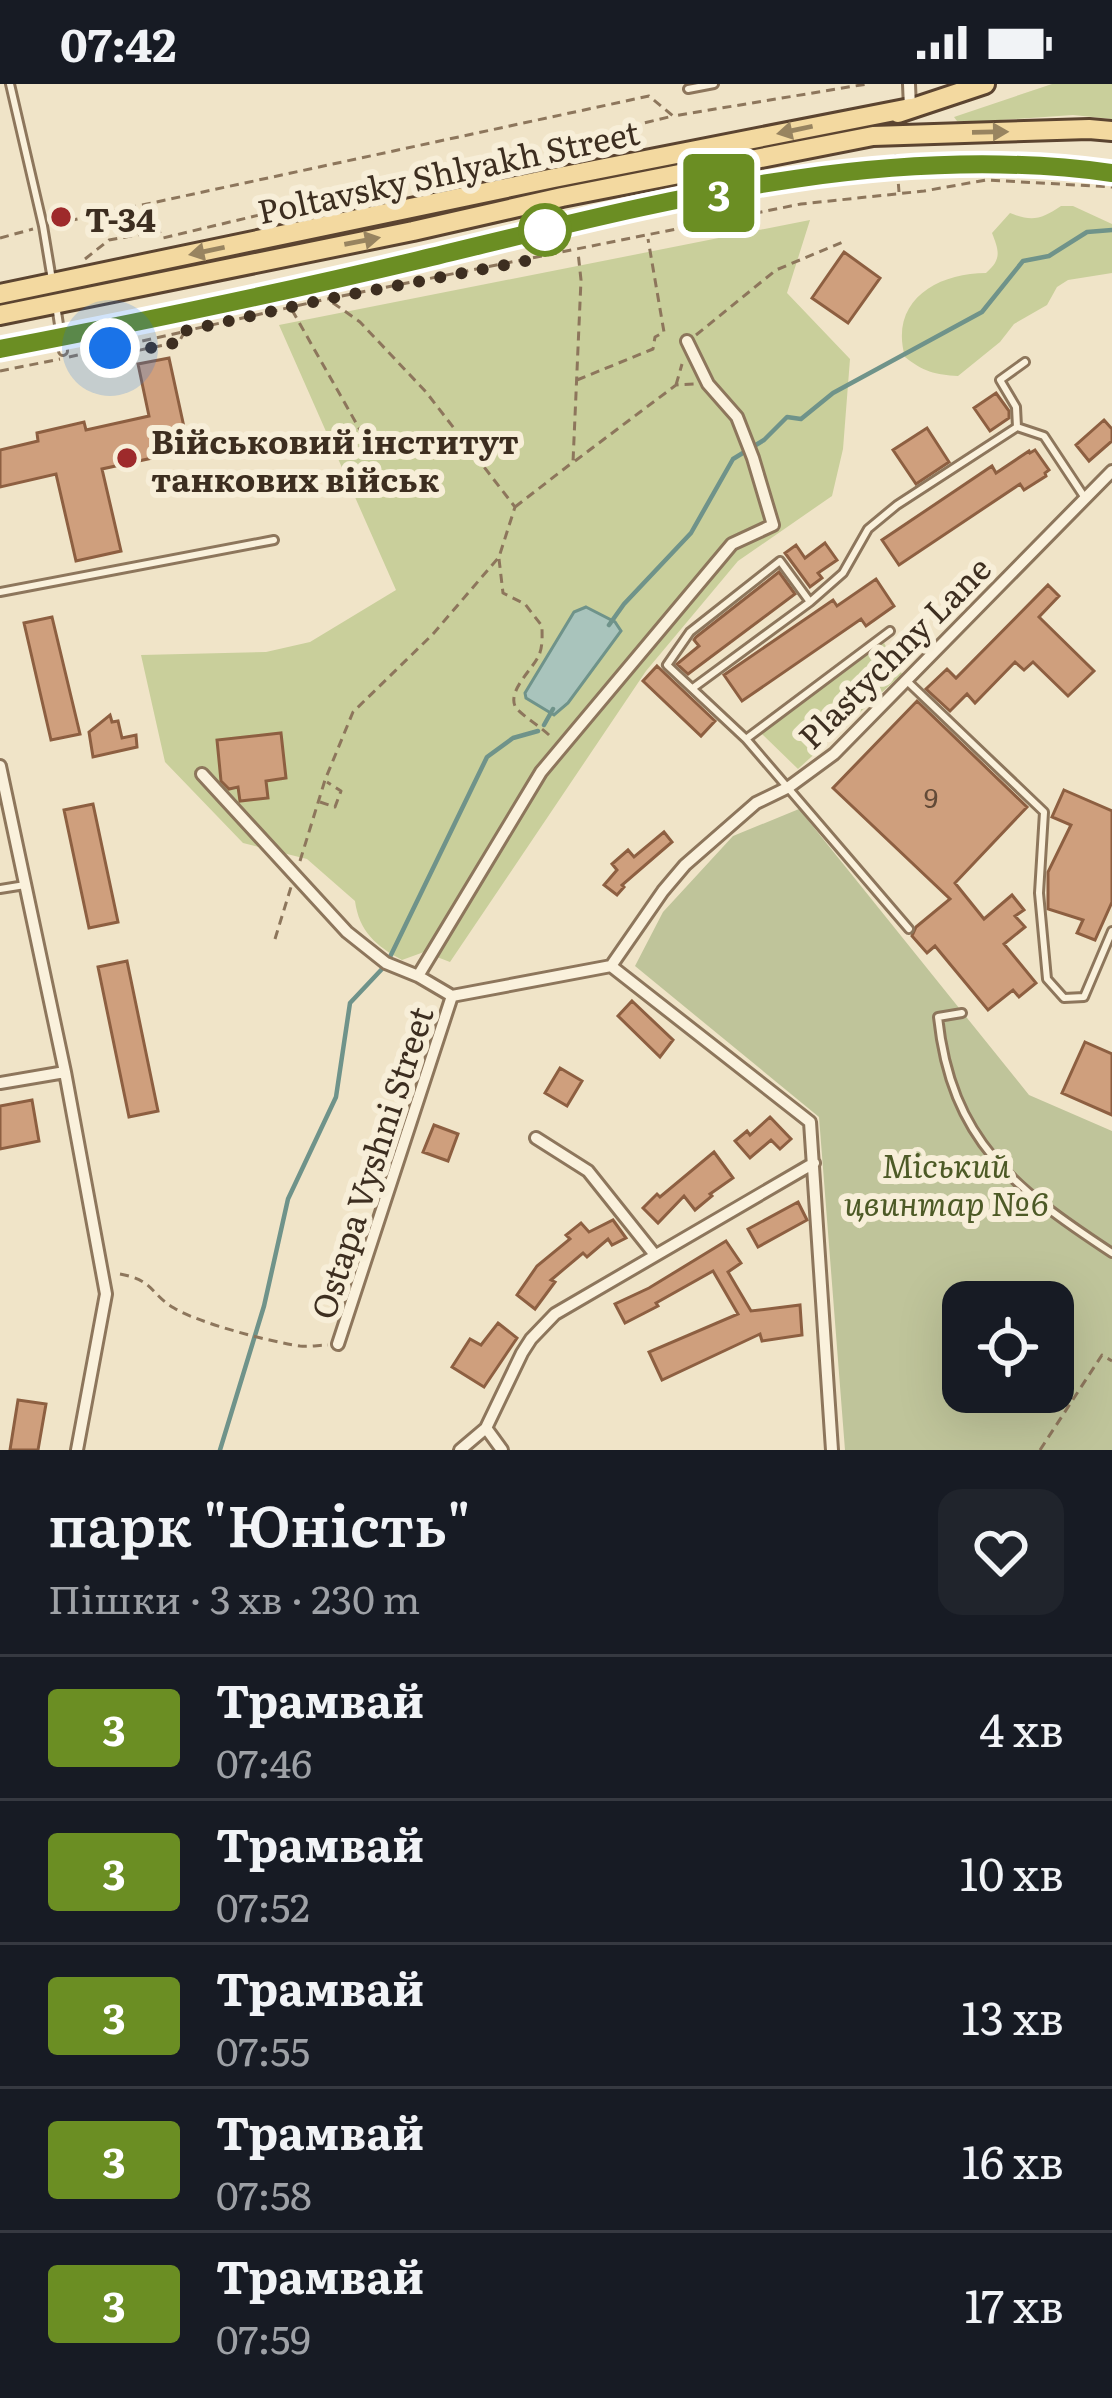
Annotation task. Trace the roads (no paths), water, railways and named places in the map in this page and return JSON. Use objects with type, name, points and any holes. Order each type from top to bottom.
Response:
[{"type":"main road","name":"Poltavsky Shlyakh Street","points":[[0,315],[812,148],[985,84]]},
{"type":"main road","name":"Poltavsky Shlyakh Street","points":[[0,294],[910,108]]},
{"type":"main road","points":[[812,148],[890,134],[1112,131]]},
{"type":"street","points":[[909,84],[910,108]]},
{"type":"street","points":[[418,976],[541,772],[732,544],[773,524],[737,417],[708,384],[687,341]]},
{"type":"street","name":"Plastychny Lane","points":[[611,966],[686,865],[756,803],[789,787],[834,754],[1112,471]]},
{"type":"street","points":[[0,766],[106,1294],[76,1450]]},
{"type":"street","points":[[202,774],[346,932],[386,963],[452,996],[611,966],[810,1122],[832,1450]]},
{"type":"street","name":"Ostapa Vyshni Street","points":[[338,1344],[452,996]]},
{"type":"street","points":[[0,1083],[65,1072]]},
{"type":"street","points":[[536,1138],[588,1171],[655,1256]]},
{"type":"street","points":[[460,1450],[486,1428],[521,1353],[555,1315],[814,1163]]},
{"type":"street","points":[[486,1428],[502,1450]]},
{"type":"lane","points":[[10,84],[44,226],[52,283]]},
{"type":"lane","points":[[688,89],[714,84]]},
{"type":"lane","points":[[56,304],[64,351]]},
{"type":"lane","points":[[1017,427],[1016,407],[1000,380],[1025,362]]},
{"type":"lane","points":[[1017,427],[1044,436],[1085,499]]},
{"type":"lane","points":[[693,688],[843,573],[868,529],[897,505],[1017,427]]},
{"type":"lane","points":[[0,592],[274,540]]},
{"type":"lane","points":[[810,602],[780,561],[690,632],[667,665],[746,739],[909,929]]},
{"type":"lane","points":[[746,739],[890,631]]},
{"type":"lane","points":[[905,679],[1044,812],[1039,893],[1047,980],[1064,998],[1084,997],[1112,931]]},
{"type":"lane","points":[[0,889],[25,885]]},
{"type":"lane","points":[[962,1012],[938,1018],[942,1054],[970,1128],[1009,1178],[1112,1253]]},
{"type":"water","points":[[586,607],[615,622],[621,631],[554,715],[525,693],[574,612]]},
{"type":"waterway","points":[[609,625],[691,533],[733,459],[764,440],[787,417],[801,419],[833,393],[982,312],[1023,261],[1049,256],[1087,232],[1112,230]]},
{"type":"waterway","points":[[544,725],[553,709]]},
{"type":"waterway","points":[[389,959],[487,757],[513,738],[538,731]]},
{"type":"waterway","points":[[220,1450],[264,1306],[288,1199],[336,1097],[350,1003],[382,969]]},
{"type":"tram line","name":"3","points":[[0,349],[294,290],[593,218],[789,179],[898,166],[988,163],[1112,173]]},
{"type":"tram line","points":[[0,349],[252,298],[754,185],[933,165],[1022,165],[1112,173]]},
{"type":"place","name":"T-34","points":[[61,217]]},
{"type":"place","name":"Військовий інститут танкових військ","points":[[127,458]]},
{"type":"park label","name":"Міський цвинтар №6","points":[[946,1182]]}]
